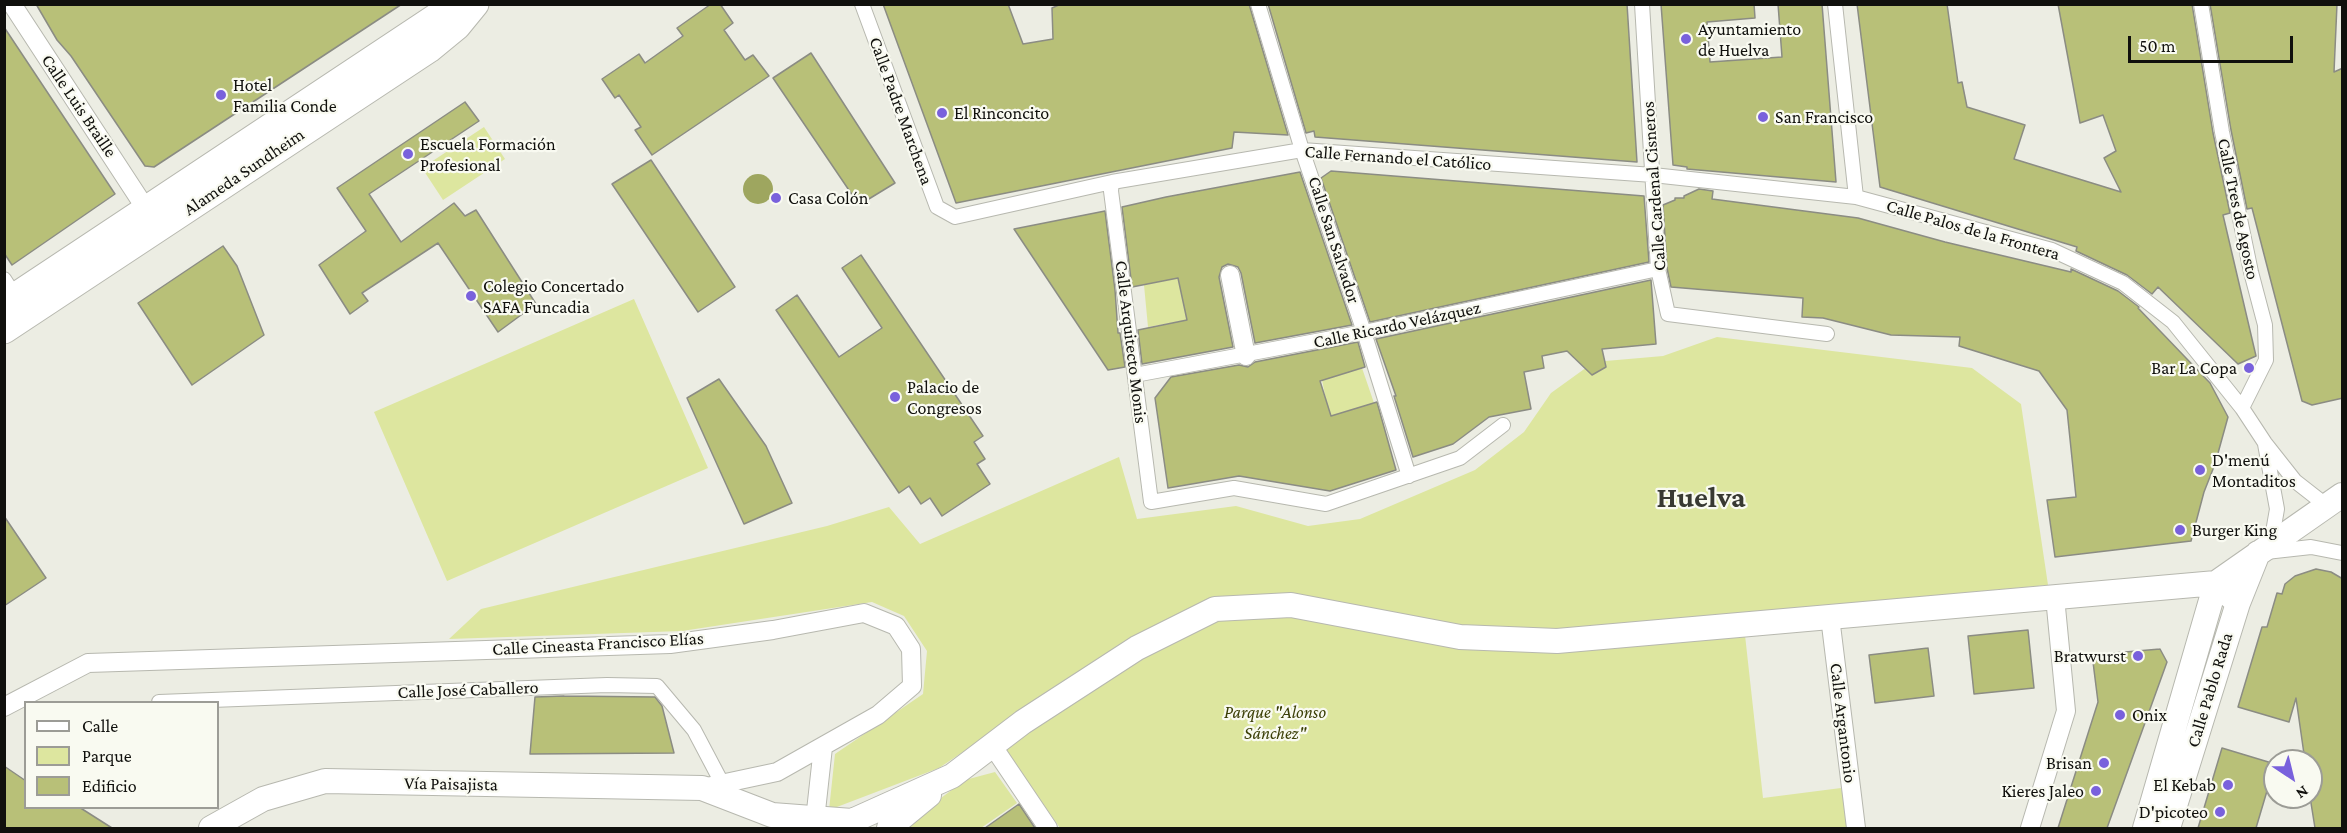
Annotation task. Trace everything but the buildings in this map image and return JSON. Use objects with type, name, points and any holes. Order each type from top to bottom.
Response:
[{"type":"main road","name":"Alameda Sundheim","points":[[8,293],[146,209],[456,4]]},
{"type":"main road","name":"Alameda Sundheim","points":[[4,330],[429,49],[457,26],[475,4]]},
{"type":"street","name":"Calle Luis Braille","points":[[12,4],[146,209]]},
{"type":"street","name":"Calle Padre Marchena","points":[[862,4],[937,207],[946,213]]},
{"type":"street","name":"Calle San Salvador","points":[[1258,4],[1302,150],[1364,333],[1409,476]]},
{"type":"street","name":"Calle Cardenal Cisneros","points":[[1642,4],[1658,269],[1668,314],[1827,334]]},
{"type":"street","points":[[1835,4],[1856,197]]},
{"type":"street","name":"Calle Tres de Agosto","points":[[2201,4],[2222,132],[2251,272],[2265,325],[2266,360],[2242,408]]},
{"type":"street","name":"Calle Fernando el Católico","points":[[946,213],[955,217],[1112,182],[1302,150],[1653,175],[1856,197]]},
{"type":"street","name":"Calle Arquitecto Monis","points":[[1112,182],[1111,191],[1151,501],[1234,488],[1326,504],[1409,476]]},
{"type":"street","name":"Calle Palos de la Frontera","points":[[1856,197],[2052,250],[2123,283],[2173,322],[2242,408],[2265,443],[2295,481],[2335,501]]},
{"type":"street","name":"Calle Ricardo Velázquez","points":[[1135,375],[1364,333],[1658,269]]},
{"type":"street","points":[[1230,275],[1246,356]]},
{"type":"street","points":[[1409,476],[1460,458],[1503,425]]},
{"type":"street","points":[[2258,553],[2273,532],[2277,509],[2265,443]]},
{"type":"street","points":[[889,828],[1023,722],[1137,648],[1215,609],[1291,605],[1460,638],[1557,641],[2216,583],[2335,501]]},
{"type":"street","points":[[2258,553],[2311,547],[2343,553]]},
{"type":"street","name":"Calle Pablo Rada","points":[[2168,828],[2238,603],[2258,553]]},
{"type":"street","points":[[2216,583],[2238,603]]},
{"type":"street","name":"Calle Pablo Rada","points":[[2145,828],[2216,583]]},
{"type":"street","points":[[2030,828],[2066,711],[2055,597]]},
{"type":"street","name":"Calle Cineasta Francisco Elías","points":[[4,707],[88,663],[670,644],[773,630],[864,613],[896,626],[911,649],[912,686],[878,715],[777,772],[712,786]]},
{"type":"street","name":"Calle Argantonio","points":[[1830,617],[1856,828]]},
{"type":"street","name":"Calle José Caballero","points":[[185,701],[607,685],[657,686],[694,730],[712,786]]},
{"type":"street","points":[[992,745],[1048,828]]},
{"type":"street","points":[[815,824],[823,747]]},
{"type":"street","points":[[712,786],[772,815],[815,824],[852,821],[952,776]]},
{"type":"street","name":"Vía Paisajista","points":[[211,828],[263,799],[325,782],[712,786]]},
{"type":"green space","points":[[484,127],[505,159],[443,200],[422,168]]},
{"type":"green space","points":[[1178,278],[1187,320],[1148,327],[1144,285]]},
{"type":"green space","points":[[634,299],[708,468],[447,581],[374,412]]},
{"type":"green space","points":[[1717,337],[1972,368],[2021,404],[2048,585],[1561,630],[1460,627],[1290,594],[1123,644],[939,768],[829,810],[835,754],[923,694],[927,651],[904,616],[872,602],[682,631],[449,639],[481,609],[827,526],[889,507],[920,544],[1119,457],[1137,519],[1236,506],[1308,526],[1360,519],[1475,470],[1524,432],[1551,393],[1594,362],[1663,356]]},
{"type":"green space","points":[[1362,368],[1374,403],[1313,422],[1326,400],[1322,380]]},
{"type":"green space","name":"Parque \"Alonso Sánchez\"","points":[[1292,615],[1457,647],[1745,635],[1763,798],[1841,788],[1849,828],[1060,828],[1003,746],[1139,657],[1220,618]]},
{"type":"green space","points":[[995,772],[1017,803],[981,828],[901,828],[965,780]]},
{"type":"shaded area","points":[[758,174],[769,178],[773,189],[769,200],[758,204],[747,200],[743,189],[747,178]]},
{"type":"place","name":"Ayuntamiento de Huelva","points":[[1686,39]]},
{"type":"place","name":"Hotel Familia Conde","points":[[221,95]]},
{"type":"place","name":"El Rinconcito","points":[[942,113]]},
{"type":"place","name":"San Francisco","points":[[1763,117]]},
{"type":"place","name":"Escuela Formación Profesional","points":[[408,154]]},
{"type":"place","name":"Casa Colón","points":[[776,198]]},
{"type":"place","name":"Colegio Concertado SAFA Funcadia","points":[[471,296]]},
{"type":"place","name":"Bar La Copa","points":[[2249,368]]},
{"type":"place","name":"Palacio de Congresos","points":[[895,397]]},
{"type":"place","name":"D'menú Montaditos","points":[[2200,470]]},
{"type":"place","name":"Burger King","points":[[2180,530]]},
{"type":"place","name":"Bratwurst","points":[[2138,656]]},
{"type":"place","name":"Onix","points":[[2120,715]]},
{"type":"place","name":"Brisan","points":[[2104,763]]},
{"type":"place","name":"El Kebab","points":[[2228,785]]},
{"type":"place","name":"Kieres Jaleo","points":[[2096,791]]},
{"type":"place","name":"D'picoteo","points":[[2220,812]]},
{"type":"district","name":"Huelva","points":[[1701,498]]}]
